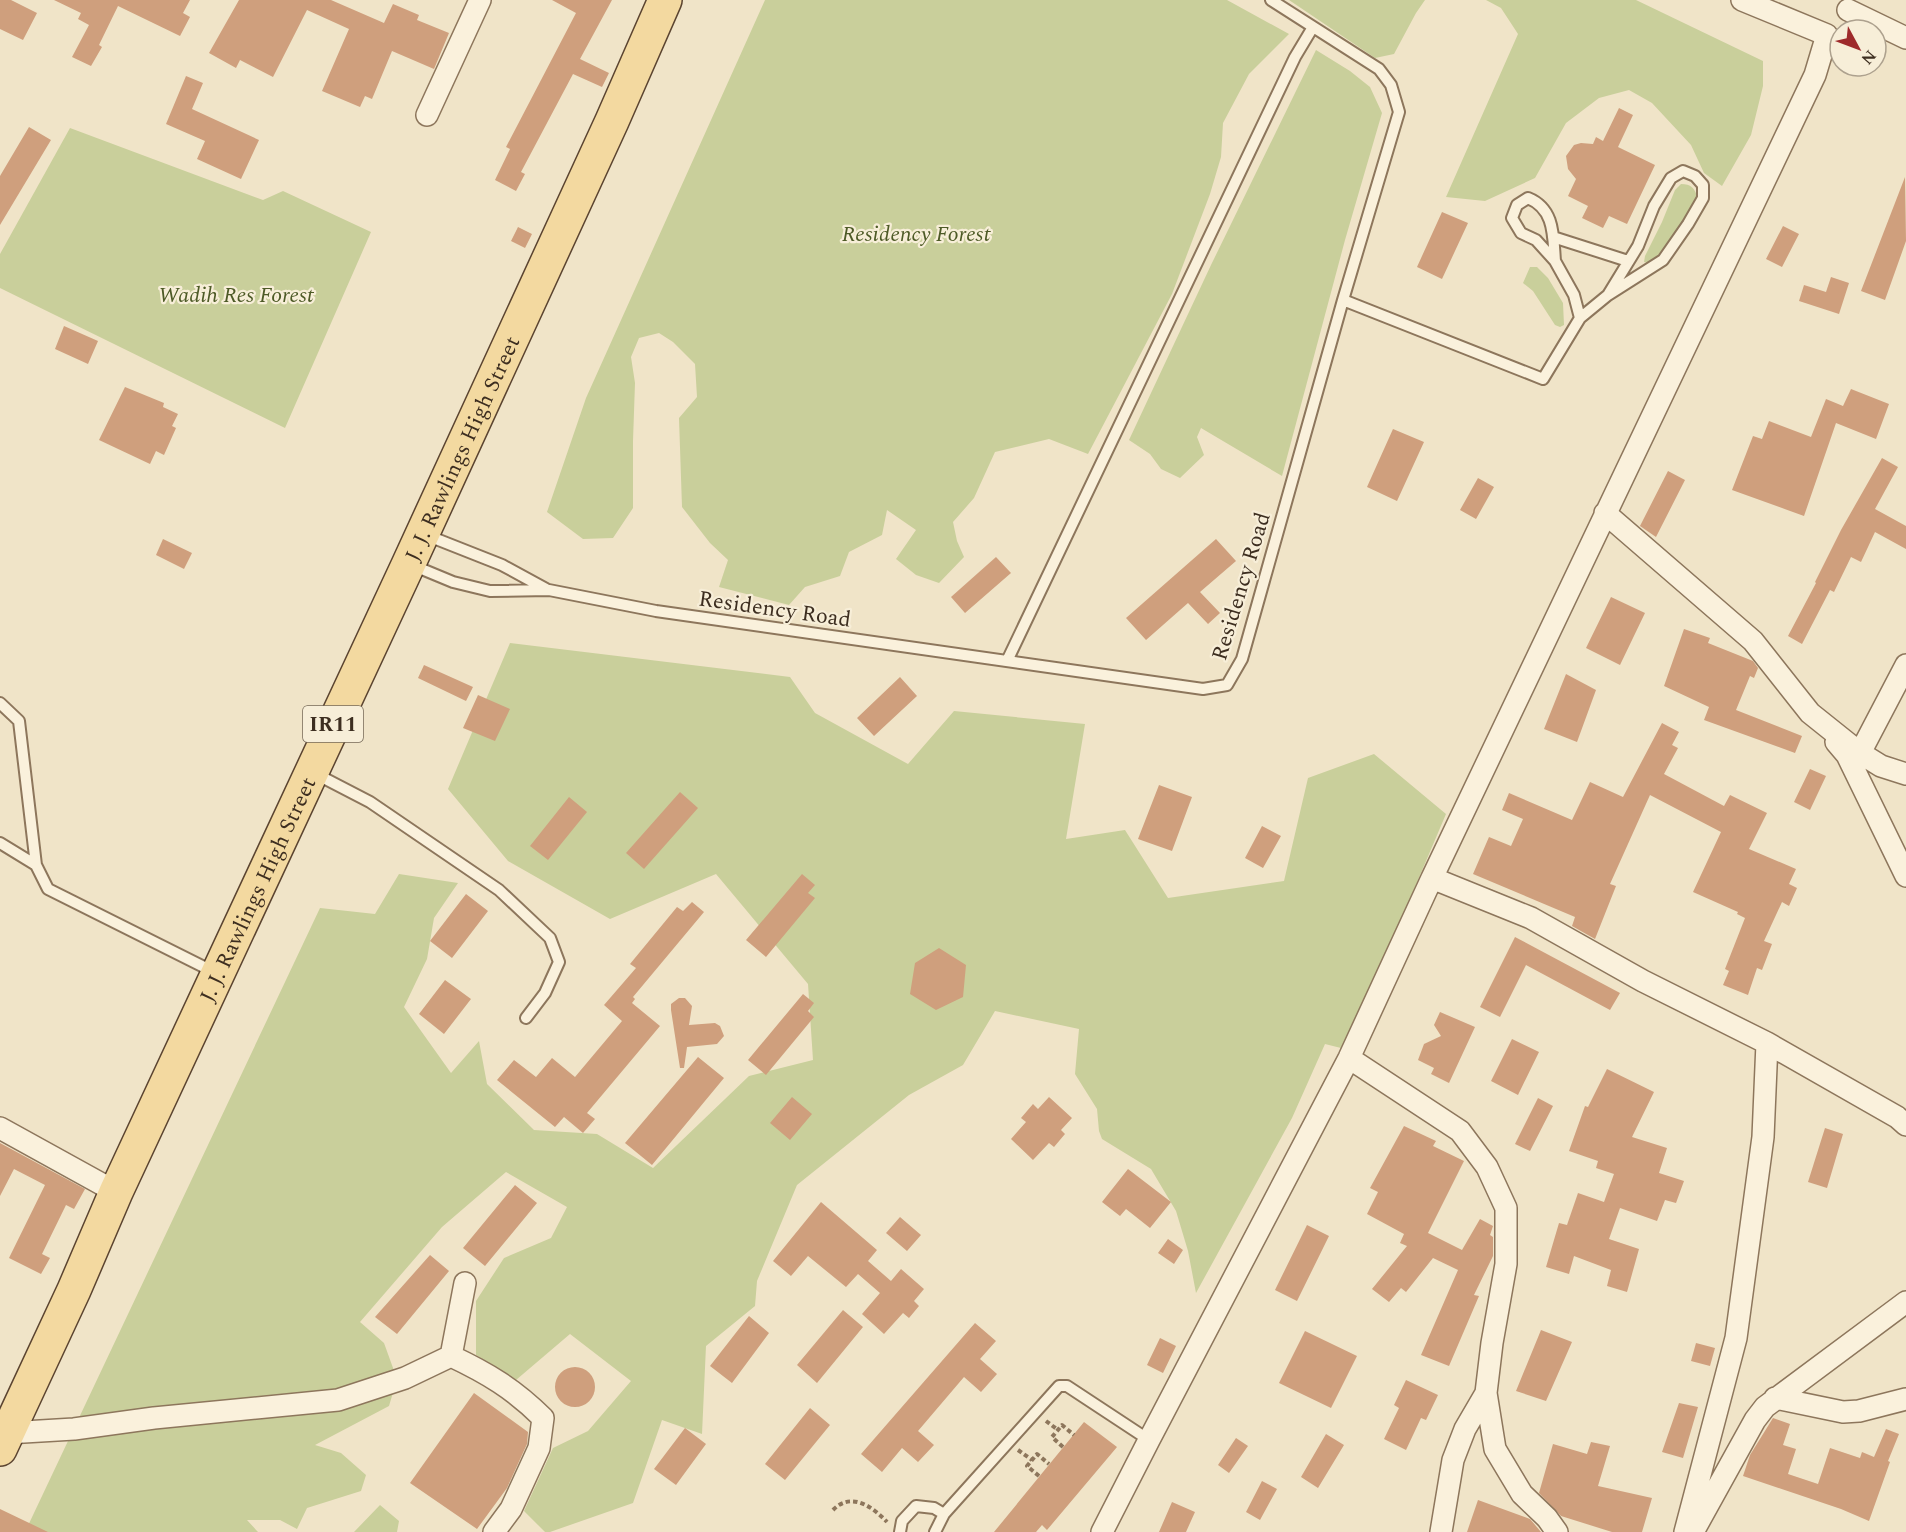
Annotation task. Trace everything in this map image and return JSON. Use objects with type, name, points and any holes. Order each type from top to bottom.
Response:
[{"type":"main road","name":"J. J. Rawlings High Street","points":[[4,1441],[74,1290],[116,1192],[612,121],[665,0]]},
{"type":"street","points":[[427,115],[480,0]]},
{"type":"street","points":[[1742,0],[1827,36]]},
{"type":"street","points":[[1102,1532],[1349,1058],[1605,513],[1815,75],[1827,36],[1850,5],[1906,38]]},
{"type":"street","points":[[1605,513],[1753,640],[1847,755],[1906,876]]},
{"type":"street","points":[[1860,753],[1906,665]]},
{"type":"street","points":[[1810,712],[1860,753],[1881,766],[1906,774]]},
{"type":"street","points":[[1432,878],[1530,918],[1643,981],[1767,1043],[1867,1099],[1906,1125]]},
{"type":"street","points":[[1684,1532],[1736,1338],[1763,1137],[1767,1043]]},
{"type":"street","points":[[1349,1058],[1460,1131],[1487,1167],[1506,1208],[1506,1264],[1485,1394],[1495,1449],[1522,1494],[1547,1518],[1557,1532]]},
{"type":"street","points":[[0,1128],[116,1192]]},
{"type":"street","points":[[450,1356],[465,1283]]},
{"type":"street","points":[[1693,1532],[1755,1420],[1775,1398],[1906,1302]]},
{"type":"street","points":[[4,1441],[154,1418],[338,1400],[405,1378],[450,1356]]},
{"type":"street","points":[[450,1356],[487,1373],[526,1401],[543,1418],[539,1448],[511,1509],[494,1532]]},
{"type":"street","points":[[1441,1532],[1453,1460],[1465,1429],[1485,1394]]},
{"type":"street","points":[[1775,1398],[1843,1413],[1906,1399]]},
{"type":"lane","name":"Residency Road","points":[[409,563],[453,582],[490,591],[549,590],[656,611],[1203,689],[1227,685],[1242,659],[1343,300],[1399,112],[1391,85],[1379,69],[1271,0]]},
{"type":"lane","points":[[1007,661],[1295,57],[1313,27]]},
{"type":"lane","points":[[1343,300],[1543,380],[1580,318],[1608,295],[1663,260],[1688,224],[1702,198],[1703,185],[1695,176],[1683,171],[1671,178],[1654,206],[1638,246],[1608,295]]},
{"type":"lane","points":[[1555,261],[1550,218],[1540,202],[1528,198],[1517,205],[1512,218],[1521,232],[1536,240],[1555,261],[1574,295],[1580,318]]},
{"type":"lane","points":[[1553,237],[1628,261]]},
{"type":"lane","name":"Residency Road","points":[[422,534],[502,565],[549,590]]},
{"type":"lane","points":[[0,703],[19,721],[36,865],[48,889],[217,973]]},
{"type":"lane","points":[[310,772],[370,802],[499,890],[550,938],[560,962],[546,993],[526,1018]]},
{"type":"lane","points":[[0,843],[36,865]]},
{"type":"lane","points":[[935,1532],[944,1514],[1059,1386],[1067,1386],[1149,1440]]},
{"type":"lane","points":[[895,1529],[916,1506],[934,1508],[944,1514]]},
{"type":"path","points":[[1063,1447],[1052,1437],[1062,1425],[1074,1435]]},
{"type":"path","points":[[1039,1476],[1027,1466],[1037,1454],[1049,1464]]},
{"type":"path","points":[[833,1510],[840,1503],[854,1500],[871,1507],[895,1529]]},
{"type":"green space","name":"Residency Forest","points":[[765,0],[1227,0],[1289,34],[1249,74],[1223,123],[1221,157],[1210,194],[1172,294],[1088,454],[1049,439],[995,452],[974,498],[953,522],[957,541],[964,557],[939,583],[916,575],[896,559],[916,530],[887,510],[882,535],[849,552],[840,576],[805,587],[789,605],[719,587],[728,560],[710,543],[682,507],[679,418],[697,397],[695,364],[673,342],[659,333],[639,338],[631,357],[635,383],[633,508],[613,538],[583,539],[547,512],[586,398]]},
{"type":"green space","points":[[1289,0],[1425,0],[1394,54],[1375,58]]},
{"type":"green space","points":[[1486,0],[1636,0],[1763,61],[1763,86],[1751,135],[1722,186],[1704,173],[1691,145],[1652,103],[1629,90],[1599,98],[1566,123],[1535,178],[1485,201],[1446,197],[1518,34],[1501,8]]},
{"type":"green space","points":[[1316,50],[1350,71],[1370,87],[1382,113],[1345,240],[1282,476],[1201,428],[1197,437],[1204,455],[1180,478],[1161,469],[1150,454],[1129,440]]},
{"type":"green space","name":"Wadih Res Forest","points":[[70,128],[263,200],[283,191],[371,232],[285,428],[0,288],[0,254]]},
{"type":"green space","points":[[1681,184],[1692,187],[1697,197],[1664,250],[1648,263],[1644,262],[1675,190]]},
{"type":"green space","points":[[1530,267],[1537,267],[1548,278],[1563,303],[1564,325],[1560,327],[1555,325],[1533,291],[1523,283]]},
{"type":"green space","points":[[510,643],[790,677],[815,713],[908,764],[954,711],[1085,724],[1066,839],[1125,830],[1168,898],[1284,881],[1308,778],[1374,754],[1446,814],[1375,981],[1341,1048],[1325,1044],[1292,1118],[1196,1293],[1188,1251],[1176,1211],[1151,1169],[1102,1139],[1097,1109],[1075,1074],[1079,1029],[995,1011],[963,1065],[909,1095],[797,1185],[757,1281],[755,1306],[706,1346],[702,1434],[662,1420],[633,1503],[550,1532],[545,1532],[524,1511],[553,1448],[588,1431],[631,1381],[570,1334],[516,1380],[476,1355],[476,1301],[504,1258],[551,1238],[567,1207],[506,1172],[442,1227],[360,1322],[384,1343],[397,1379],[389,1406],[315,1445],[341,1453],[366,1475],[361,1491],[307,1508],[297,1529],[280,1520],[247,1520],[258,1532],[25,1532],[320,908],[375,914],[399,874],[458,883],[434,918],[427,959],[404,1007],[451,1073],[479,1041],[487,1084],[534,1130],[597,1134],[653,1168],[749,1076],[813,1060],[808,984],[716,874],[610,919],[508,861],[448,789]]},
{"type":"green space","points":[[380,1505],[399,1521],[397,1532],[354,1532]]},
{"type":"building","points":[[0,0],[11,0],[37,13],[23,40],[0,29]]},
{"type":"building","points":[[54,0],[190,0],[183,13],[190,17],[180,36],[118,6],[99,45],[102,47],[91,66],[72,57],[89,25],[78,19],[81,13]]},
{"type":"building","points":[[239,0],[331,0],[384,23],[393,4],[419,15],[417,20],[449,33],[434,69],[392,51],[372,99],[365,96],[360,107],[322,91],[349,29],[307,10],[273,77],[240,60],[236,68],[209,53]]},
{"type":"building","points":[[552,0],[612,0],[580,59],[609,73],[602,87],[573,74],[521,172],[525,174],[516,191],[495,180],[510,149],[506,147],[576,13]]},
{"type":"building","points":[[186,76],[203,83],[192,109],[259,140],[241,179],[197,159],[205,141],[166,124]]},
{"type":"building","points":[[1619,108],[1633,115],[1618,147],[1655,165],[1627,224],[1609,216],[1603,228],[1582,218],[1588,206],[1568,196],[1576,179],[1568,169],[1566,156],[1574,145],[1593,144],[1596,137],[1603,141]]},
{"type":"building","points":[[29,127],[51,140],[0,225],[0,176]]},
{"type":"building","points":[[1905,177],[1906,241],[1885,300],[1861,291]]},
{"type":"building","points":[[1442,212],[1468,223],[1442,279],[1417,267]]},
{"type":"building","points":[[1783,226],[1799,234],[1782,267],[1766,259]]},
{"type":"building","points":[[518,227],[532,234],[525,248],[511,241]]},
{"type":"building","points":[[1831,277],[1849,283],[1839,314],[1799,301],[1804,285],[1826,292]]},
{"type":"building","points":[[64,326],[98,341],[88,364],[55,349]]},
{"type":"building","points":[[125,387],[164,403],[163,407],[178,414],[172,426],[176,428],[164,455],[156,451],[150,464],[99,440]]},
{"type":"building","points":[[1851,389],[1889,404],[1876,439],[1836,423],[1804,516],[1732,490],[1753,436],[1762,439],[1769,421],[1811,437],[1826,399],[1843,406]]},
{"type":"building","points":[[1393,429],[1424,442],[1397,501],[1367,487]]},
{"type":"building","points":[[1882,458],[1898,467],[1875,509],[1906,526],[1906,549],[1875,532],[1861,562],[1851,557],[1834,592],[1830,590],[1802,644],[1788,636],[1841,530]]},
{"type":"building","points":[[1668,471],[1685,480],[1656,537],[1640,526]]},
{"type":"building","points":[[1478,478],[1494,487],[1476,519],[1460,510]]},
{"type":"building","points":[[163,539],[192,553],[184,569],[156,555]]},
{"type":"building","points":[[1216,539],[1236,561],[1200,592],[1220,613],[1208,624],[1188,603],[1146,640],[1126,618]]},
{"type":"building","points":[[996,557],[1011,573],[965,613],[951,597]]},
{"type":"building","points":[[1611,597],[1645,613],[1620,665],[1586,648]]},
{"type":"building","points":[[1684,629],[1710,638],[1708,643],[1753,661],[1758,668],[1754,678],[1750,676],[1736,710],[1802,736],[1795,753],[1704,720],[1709,707],[1664,686]]},
{"type":"building","points":[[424,665],[473,687],[466,701],[418,678]]},
{"type":"building","points":[[1566,674],[1596,690],[1577,742],[1544,729]]},
{"type":"building","points":[[900,677],[917,696],[874,736],[857,718]]},
{"type":"building","points":[[478,695],[510,709],[495,741],[463,728]]},
{"type":"building","points":[[1662,723],[1679,732],[1672,745],[1678,748],[1664,774],[1724,806],[1730,795],[1767,813],[1749,849],[1796,869],[1789,884],[1797,888],[1789,906],[1782,902],[1764,941],[1772,944],[1762,970],[1757,968],[1748,995],[1723,985],[1729,971],[1725,969],[1745,918],[1737,914],[1738,912],[1693,892],[1721,832],[1650,795],[1610,884],[1616,886],[1595,939],[1572,926],[1575,917],[1473,874],[1489,837],[1511,846],[1523,819],[1502,810],[1509,793],[1572,820],[1590,782],[1623,797]]},
{"type":"building","points":[[1810,769],[1826,776],[1810,810],[1794,802]]},
{"type":"building","points":[[1159,785],[1192,797],[1172,851],[1138,839]]},
{"type":"building","points":[[680,792],[698,808],[644,869],[626,853]]},
{"type":"building","points":[[569,797],[587,812],[548,860],[530,846]]},
{"type":"building","points":[[1262,826],[1281,836],[1263,868],[1245,858]]},
{"type":"building","points":[[802,874],[815,885],[808,893],[815,898],[766,957],[746,940]]},
{"type":"building","points":[[466,894],[488,911],[452,958],[430,941]]},
{"type":"building","points":[[692,902],[704,912],[633,997],[635,999],[632,1003],[660,1026],[587,1113],[595,1119],[583,1133],[564,1117],[555,1127],[497,1080],[514,1060],[536,1077],[552,1058],[575,1077],[622,1021],[604,1005],[636,968],[630,964],[677,907],[683,911]]},
{"type":"building","points":[[1515,937],[1620,993],[1610,1010],[1526,965],[1500,1017],[1480,1007]]},
{"type":"building","points":[[939,948],[966,965],[963,997],[936,1010],[910,994],[915,963]]},
{"type":"building","points":[[445,980],[471,999],[444,1034],[419,1014]]},
{"type":"building","points":[[803,994],[814,1003],[808,1011],[814,1017],[766,1075],[748,1060]]},
{"type":"building","points":[[679,998],[685,998],[692,1006],[689,1025],[715,1023],[720,1026],[724,1036],[717,1044],[687,1047],[684,1068],[680,1068],[671,1010],[671,1004]]},
{"type":"building","points":[[1440,1012],[1475,1027],[1449,1083],[1431,1074],[1434,1068],[1418,1060],[1424,1044],[1441,1036],[1434,1025]]},
{"type":"building","points":[[1512,1039],[1539,1052],[1518,1095],[1491,1081]]},
{"type":"building","points":[[698,1057],[724,1078],[652,1165],[625,1143]]},
{"type":"building","points":[[1607,1069],[1654,1092],[1632,1137],[1667,1148],[1659,1173],[1684,1181],[1676,1203],[1665,1200],[1657,1221],[1620,1208],[1609,1239],[1639,1249],[1627,1292],[1607,1286],[1611,1270],[1574,1256],[1569,1274],[1546,1267],[1559,1223],[1567,1225],[1578,1193],[1604,1202],[1614,1174],[1596,1168],[1598,1161],[1569,1151],[1585,1106],[1588,1107]]},
{"type":"building","points":[[792,1097],[812,1114],[790,1140],[770,1123]]},
{"type":"building","points":[[1049,1097],[1072,1118],[1061,1130],[1065,1134],[1054,1147],[1049,1143],[1033,1160],[1011,1139],[1026,1122],[1021,1118],[1033,1104],[1038,1109]]},
{"type":"building","points":[[1538,1098],[1553,1106],[1530,1151],[1515,1144]]},
{"type":"building","points":[[1404,1126],[1436,1141],[1433,1146],[1464,1161],[1428,1233],[1462,1250],[1480,1219],[1493,1226],[1490,1235],[1493,1237],[1493,1256],[1474,1295],[1479,1296],[1449,1366],[1421,1355],[1458,1270],[1433,1258],[1406,1292],[1401,1288],[1389,1302],[1372,1289],[1407,1246],[1400,1243],[1404,1234],[1367,1214],[1378,1192],[1370,1188]]},
{"type":"building","points":[[1825,1128],[1843,1134],[1827,1188],[1808,1182]]},
{"type":"building","points":[[0,1143],[85,1189],[74,1209],[66,1205],[42,1254],[50,1258],[41,1274],[9,1258],[45,1185],[14,1169],[0,1196]]},
{"type":"building","points":[[1128,1169],[1171,1202],[1150,1228],[1126,1209],[1120,1216],[1102,1202]]},
{"type":"building","points":[[515,1185],[537,1203],[485,1266],[463,1248]]},
{"type":"building","points":[[821,1202],[877,1250],[868,1261],[891,1281],[901,1269],[924,1289],[914,1301],[919,1306],[909,1318],[903,1313],[884,1334],[862,1314],[880,1293],[858,1274],[846,1287],[808,1256],[791,1276],[773,1261]]},
{"type":"building","points":[[900,1217],[921,1235],[907,1251],[886,1233]]},
{"type":"building","points":[[1307,1225],[1329,1236],[1297,1301],[1275,1290]]},
{"type":"building","points":[[1168,1239],[1183,1250],[1174,1264],[1158,1253]]},
{"type":"building","points":[[430,1255],[449,1271],[397,1334],[375,1317]]},
{"type":"building","points":[[843,1310],[863,1327],[817,1383],[797,1365]]},
{"type":"building","points":[[749,1316],[769,1333],[732,1383],[710,1366]]},
{"type":"building","points":[[975,1323],[996,1341],[980,1359],[997,1374],[981,1392],[964,1377],[918,1431],[934,1445],[918,1462],[902,1448],[882,1472],[861,1454]]},
{"type":"building","points":[[1541,1330],[1572,1342],[1546,1401],[1516,1391]]},
{"type":"building","points":[[1305,1331],[1357,1356],[1331,1408],[1279,1383]]},
{"type":"building","points":[[1160,1338],[1176,1346],[1163,1373],[1147,1365]]},
{"type":"building","points":[[1696,1343],[1715,1348],[1710,1366],[1691,1361]]},
{"type":"building","points":[[575,1367],[583,1368],[589,1373],[594,1379],[594,1395],[589,1401],[583,1406],[575,1407],[567,1406],[561,1401],[556,1395],[555,1387],[556,1379],[561,1373],[567,1368]]},
{"type":"building","points":[[1406,1380],[1438,1395],[1426,1420],[1421,1418],[1406,1450],[1384,1439],[1399,1408],[1394,1405]]},
{"type":"building","points":[[474,1393],[528,1432],[527,1444],[507,1488],[477,1529],[410,1483]]},
{"type":"building","points":[[1679,1403],[1698,1407],[1683,1458],[1662,1452]]},
{"type":"building","points":[[810,1408],[830,1425],[785,1480],[765,1464]]},
{"type":"building","points":[[1773,1418],[1790,1424],[1783,1445],[1796,1449],[1788,1474],[1818,1484],[1830,1448],[1860,1458],[1862,1452],[1874,1457],[1886,1429],[1899,1434],[1869,1521],[1841,1509],[1743,1476],[1750,1455]]},
{"type":"building","points":[[1084,1422],[1117,1447],[1047,1530],[1042,1525],[1036,1532],[994,1532]]},
{"type":"building","points":[[685,1428],[706,1444],[676,1485],[654,1469]]},
{"type":"building","points":[[1326,1434],[1344,1445],[1318,1488],[1301,1477]]},
{"type":"building","points":[[1236,1438],[1248,1446],[1229,1473],[1218,1465]]},
{"type":"building","points":[[1591,1442],[1610,1446],[1598,1486],[1652,1498],[1642,1532],[1612,1532],[1561,1516],[1539,1493],[1553,1444],[1587,1454]]},
{"type":"building","points":[[1262,1481],[1277,1489],[1260,1520],[1246,1512]]},
{"type":"building","points":[[1478,1500],[1530,1519],[1541,1532],[1467,1532]]},
{"type":"building","points":[[1172,1502],[1195,1512],[1186,1532],[1159,1532]]},
{"type":"building","points":[[0,1509],[48,1532],[0,1532]]}]
